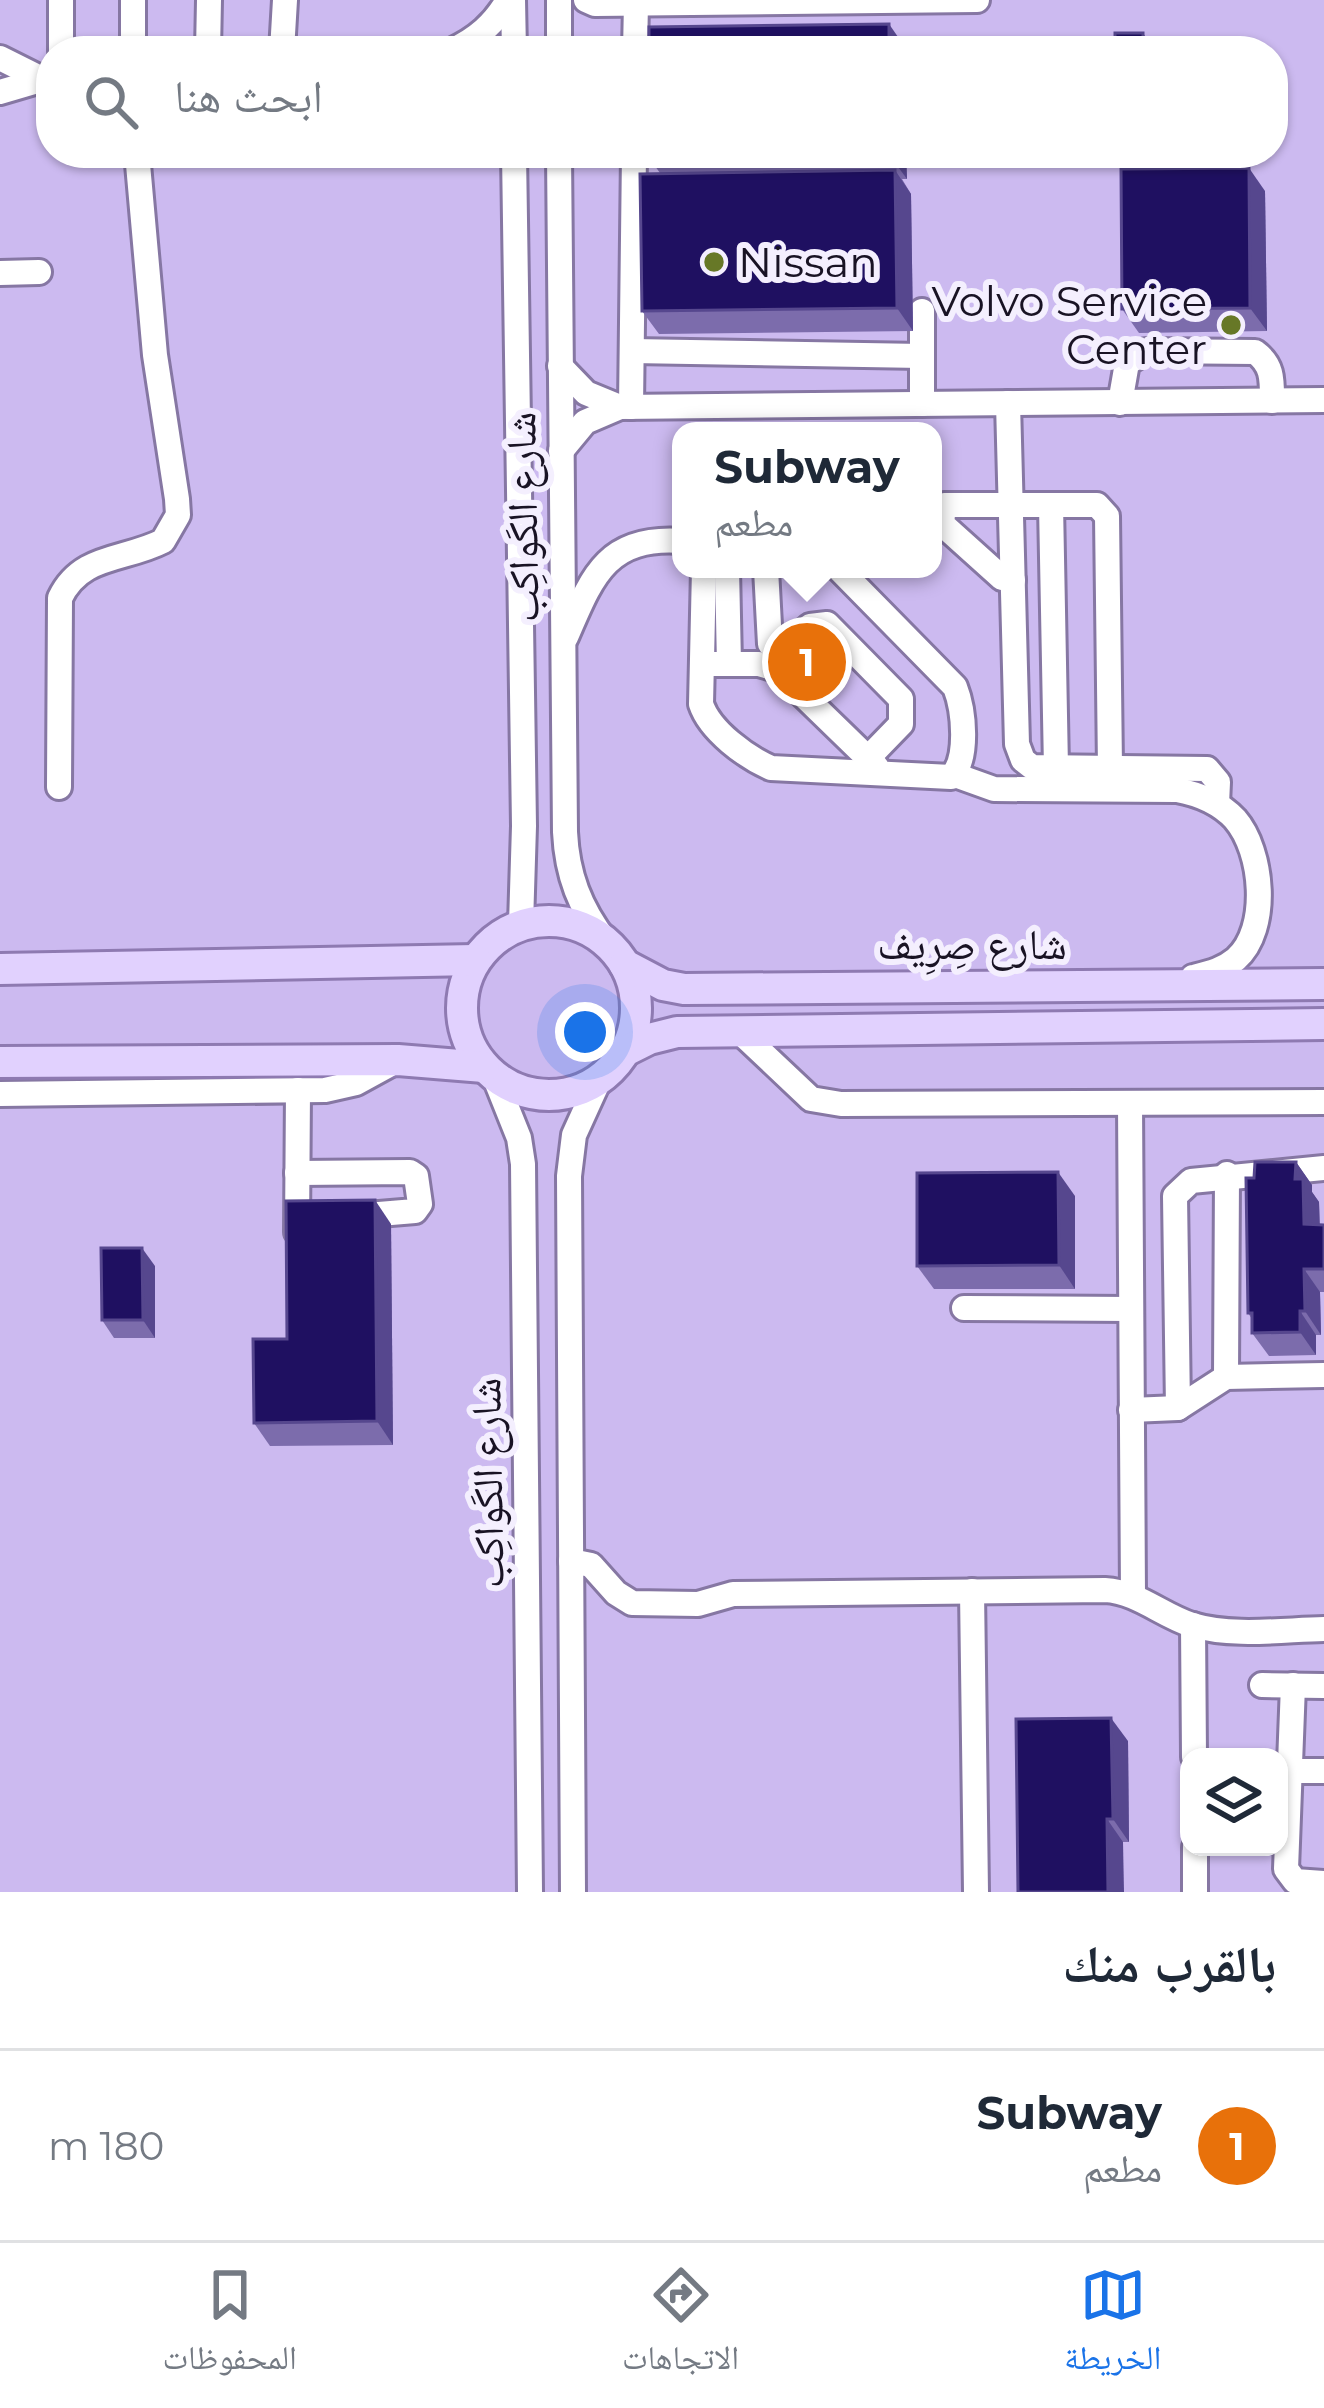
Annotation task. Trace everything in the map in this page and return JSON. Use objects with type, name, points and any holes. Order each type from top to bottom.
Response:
[{"type":"main road","points":[[0,1061],[398,1060],[489,1072],[529,1094],[565,1094],[599,1080],[625,1051],[635,999],[615,953],[566,922],[543,920],[521,925],[488,945],[465,980],[461,1003],[470,1048],[489,1072]]},
{"type":"main road","name":"شارع صِرِيف","points":[[615,953],[663,985],[684,989],[1324,984]]},
{"type":"main road","points":[[0,969],[476,960]]},
{"type":"main road","name":"شارع صِرِيف","points":[[625,1051],[663,1035],[739,1031],[1324,1024]]},
{"type":"street","points":[[61,0],[61,36]]},
{"type":"street","points":[[133,0],[133,36]]},
{"type":"street","points":[[208,36],[209,0]]},
{"type":"street","points":[[283,36],[285,0]]},
{"type":"street","points":[[478,36],[511,0]]},
{"type":"street","points":[[511,0],[513,36]]},
{"type":"street","points":[[559,0],[559,36]]},
{"type":"street","points":[[567,36],[608,2],[977,0]]},
{"type":"street","points":[[608,2],[627,36]]},
{"type":"street","points":[[0,58],[36,73]]},
{"type":"street","points":[[0,92],[36,80]]},
{"type":"street","points":[[59,787],[60,598],[68,581],[82,568],[163,542],[178,514],[155,355],[138,168]]},
{"type":"street","name":"شارع الكَواكِب","points":[[514,168],[524,826],[521,925]]},
{"type":"street","name":"شارع الكَواكِب","points":[[560,168],[566,856],[580,902],[615,953]]},
{"type":"street","points":[[625,407],[632,351],[634,168]]},
{"type":"street","points":[[0,273],[39,272]]},
{"type":"street","points":[[922,311],[922,404]]},
{"type":"street","points":[[632,351],[922,356]]},
{"type":"street","points":[[1120,403],[1127,363],[1147,351],[1255,352],[1266,360],[1272,401]]},
{"type":"street","points":[[560,366],[586,392],[625,407]]},
{"type":"street","points":[[561,451],[585,422],[625,407],[1324,400]]},
{"type":"street","points":[[1008,404],[1017,744],[1023,760],[1032,767],[1207,769],[1218,782],[1217,804]]},
{"type":"street","points":[[942,510],[944,505],[1097,505],[1107,516],[1110,768]]},
{"type":"street","points":[[1051,505],[1056,768]]},
{"type":"street","points":[[942,524],[1002,578],[1013,580]]},
{"type":"street","points":[[563,645],[601,567],[632,545],[672,542]]},
{"type":"street","points":[[704,578],[701,704],[707,718],[763,764],[788,771],[877,767],[942,778],[955,775],[994,789],[1177,790],[1217,804],[1239,823],[1252,854],[1257,893],[1254,932],[1240,955],[1222,969],[1155,985]]},
{"type":"street","points":[[728,578],[729,664]]},
{"type":"street","points":[[766,578],[770,644],[785,648],[810,626],[827,624],[901,699],[901,724],[877,767]]},
{"type":"street","points":[[848,578],[955,687],[961,710],[961,762],[955,775]]},
{"type":"street","points":[[702,664],[760,664],[782,674],[877,767]]},
{"type":"street","points":[[739,1031],[811,1099],[826,1102],[1324,1102]]},
{"type":"street","points":[[0,1094],[325,1090],[356,1083],[398,1060]]},
{"type":"street","name":"شارع الكَواكِب","points":[[489,1072],[519,1138],[523,1164],[530,1892]]},
{"type":"street","name":"شارع الكَواكِب","points":[[573,1892],[569,1176],[574,1135],[599,1080]]},
{"type":"street","points":[[298,1090],[297,1173],[319,1217]]},
{"type":"street","points":[[1130,1103],[1133,1595]]},
{"type":"street","points":[[1178,1408],[1175,1196],[1191,1180],[1324,1168]]},
{"type":"street","points":[[297,1173],[410,1172],[420,1182],[420,1204],[407,1215],[319,1217]]},
{"type":"street","points":[[1226,1377],[1227,1174]]},
{"type":"street","points":[[296,1254],[319,1217]]},
{"type":"street","points":[[964,1308],[1131,1309]]},
{"type":"street","points":[[1131,1410],[1178,1408],[1226,1377],[1324,1376]]},
{"type":"street","points":[[572,1561],[591,1565],[616,1593],[641,1604],[698,1604],[733,1594],[1105,1590],[1133,1595],[1193,1625],[1227,1630],[1324,1629]]},
{"type":"street","points":[[971,1591],[976,1892]]},
{"type":"street","points":[[1193,1625],[1194,1748]]},
{"type":"street","points":[[1262,1684],[1324,1686]]},
{"type":"street","points":[[1293,1685],[1287,1874],[1295,1882],[1324,1883]]},
{"type":"street","points":[[1290,1771],[1324,1771]]},
{"type":"street","points":[[1195,1856],[1195,1892]]},
{"type":"shaded area","points":[[0,0],[1324,0],[1324,1892],[0,1892]]},
{"type":"building","points":[[889,24],[889,36],[649,36],[649,27]]},
{"type":"building","points":[[1249,168],[1250,308],[1122,309],[1121,169]]},
{"type":"building","points":[[895,170],[897,308],[642,311],[640,174]]},
{"type":"building","points":[[1255,1162],[1296,1162],[1295,1179],[1303,1179],[1304,1224],[1324,1225],[1324,1269],[1304,1269],[1305,1311],[1300,1311],[1300,1332],[1252,1333],[1246,1178],[1254,1178]]},
{"type":"building","points":[[1058,1172],[1059,1265],[917,1266],[917,1173]]},
{"type":"building","points":[[375,1200],[377,1421],[254,1423],[253,1339],[287,1339],[286,1201]]},
{"type":"building","points":[[101,1248],[142,1248],[143,1320],[102,1320]]},
{"type":"building","points":[[1111,1718],[1113,1819],[1107,1819],[1108,1892],[1018,1892],[1016,1719]]},
{"type":"place","name":"Nissan","points":[[714,262]]},
{"type":"place","name":"Volvo Service Center","points":[[1231,325]]},
{"type":"place","name":"Subway","points":[[807,662]]}]
